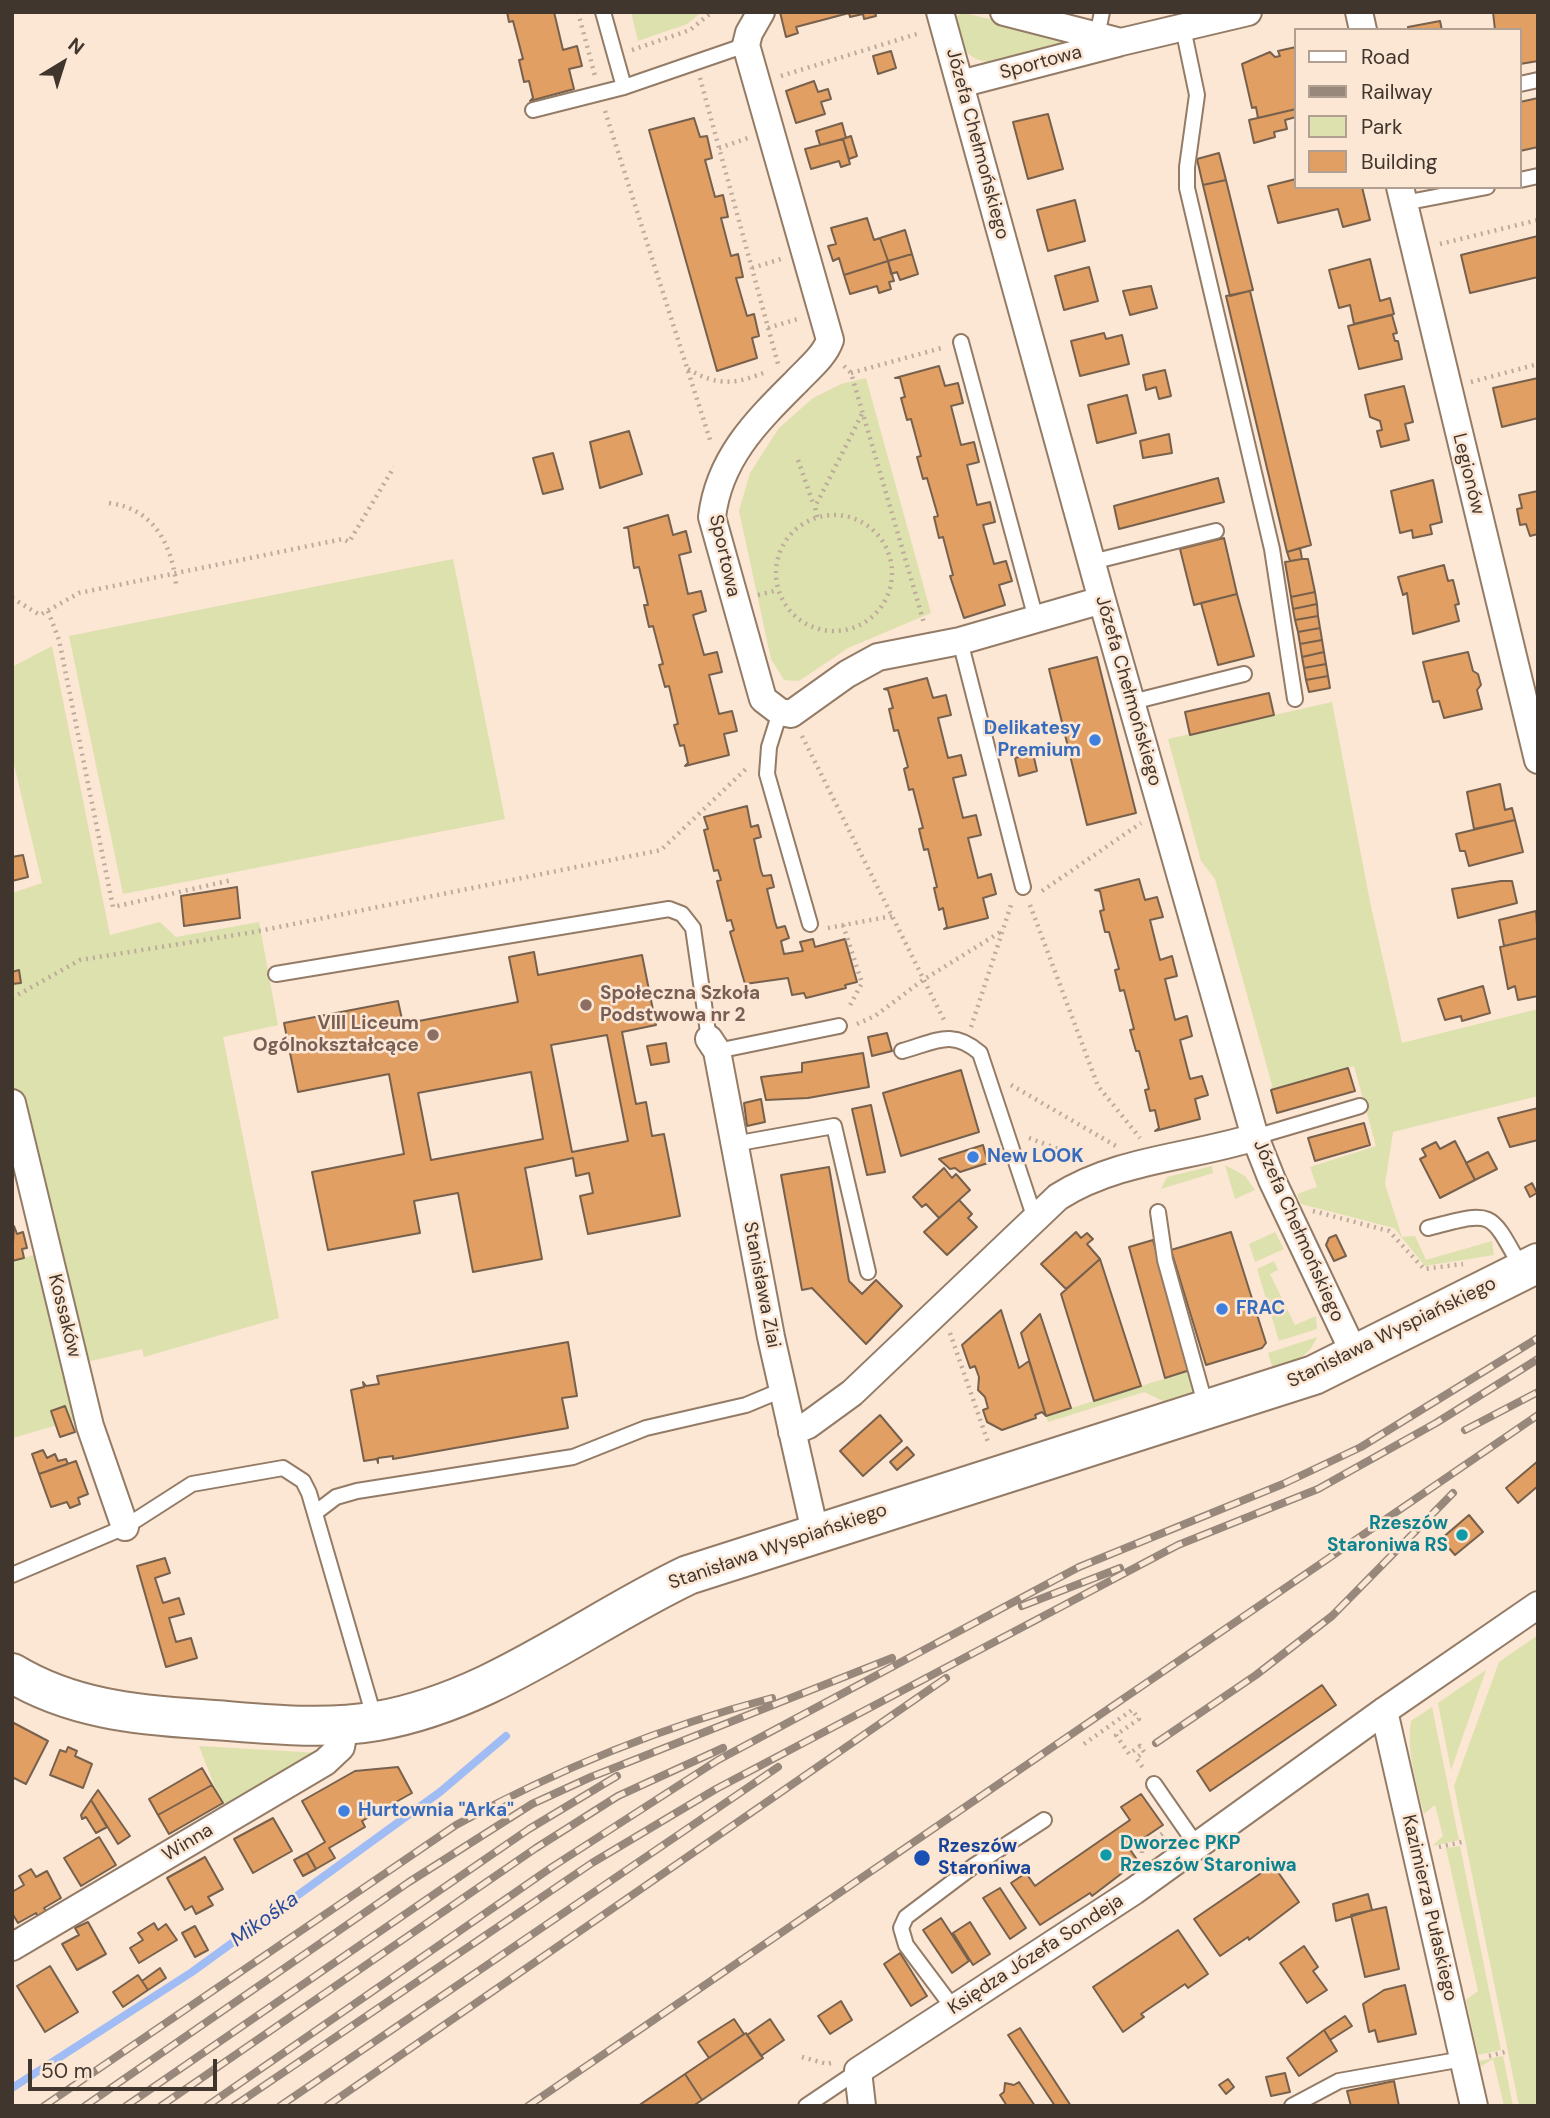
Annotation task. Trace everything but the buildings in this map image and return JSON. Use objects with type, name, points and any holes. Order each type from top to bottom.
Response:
[{"type":"street","points":[[761,12],[748,33],[746,45],[830,340],[827,348]]},
{"type":"street","name":"Sportowa","points":[[1004,12],[1107,30],[1183,28],[1248,12]]},
{"type":"street","name":"Józefa Chełmońskiego","points":[[942,19],[1102,600],[1255,1137],[1272,1180],[1355,1355]]},
{"type":"street","name":"Sportowa","points":[[960,84],[1107,30]]},
{"type":"street","name":"Legionów","points":[[1402,195],[1538,760]]},
{"type":"street","name":"Sportowa","points":[[785,713],[763,699],[712,517],[713,502],[746,433],[827,348]]},
{"type":"street","points":[[785,713],[878,657],[960,641],[1102,600]]},
{"type":"street","name":"Stanisława Ziai","points":[[713,1045],[782,1390],[815,1532]]},
{"type":"street","name":"Kossaków","points":[[12,1103],[90,1426],[125,1527]]},
{"type":"street","points":[[792,1432],[808,1425],[852,1393],[1058,1197],[1082,1182],[1113,1170],[1255,1137]]},
{"type":"street","name":"Stanisława Wyspiańskiego","points":[[18,1683],[118,1711],[294,1725],[360,1723],[427,1710],[515,1671],[632,1601],[688,1575],[815,1532],[1314,1375],[1525,1263]]},
{"type":"street","name":"Księdza Józefa Sondeja","points":[[858,2071],[1134,1891],[1384,1711],[1538,1605]]},
{"type":"street","name":"Kazimierza Pułaskiego","points":[[1384,1711],[1471,2059],[1474,2106]]},
{"type":"street","name":"Winna","points":[[12,1947],[325,1762],[360,1723]]},
{"type":"street","points":[[858,2071],[862,2106]]},
{"type":"lane","points":[[603,12],[624,87]]},
{"type":"lane","points":[[1183,28],[1197,95],[1186,167],[1187,188],[1272,550],[1295,699]]},
{"type":"lane","points":[[533,110],[624,87],[746,45]]},
{"type":"lane","points":[[1402,195],[1465,189]]},
{"type":"lane","points":[[961,342],[1036,619]]},
{"type":"lane","points":[[1092,562],[1216,531]]},
{"type":"lane","points":[[960,641],[1025,891]]},
{"type":"lane","points":[[1132,702],[1244,674]]},
{"type":"lane","points":[[785,713],[769,747],[767,774],[810,924]]},
{"type":"lane","points":[[276,974],[668,909],[682,914],[692,928],[713,1045],[839,1026]]},
{"type":"lane","points":[[902,1051],[961,1039],[980,1053],[1035,1219]]},
{"type":"lane","points":[[1255,1137],[1360,1106]]},
{"type":"lane","points":[[734,1143],[834,1126],[868,1272]]},
{"type":"lane","points":[[1158,1212],[1165,1260],[1207,1410]]},
{"type":"lane","points":[[1428,1228],[1475,1215],[1483,1216],[1500,1231],[1525,1263]]},
{"type":"lane","points":[[315,1513],[336,1497],[357,1491],[573,1457],[646,1428],[746,1405],[782,1390]]},
{"type":"lane","points":[[12,1575],[125,1527],[192,1484],[283,1468],[303,1481],[315,1513],[360,1723]]},
{"type":"lane","points":[[1154,1784],[1197,1846]]},
{"type":"lane","points":[[954,2008],[905,1945],[901,1928],[906,1917],[975,1865],[1044,1820]]},
{"type":"lane","points":[[1292,2106],[1339,2081],[1471,2059]]},
{"type":"lane","name":"Księdza Józefa Sondeja","points":[[806,2106],[858,2071]]},
{"type":"path","points":[[578,12],[600,94],[713,449],[729,465]]},
{"type":"path","points":[[625,53],[690,30],[712,12]]},
{"type":"path","points":[[757,84],[942,19]]},
{"type":"path","points":[[687,369],[708,380],[726,384],[747,380],[779,367],[696,62]]},
{"type":"path","points":[[1415,250],[1538,220]]},
{"type":"path","points":[[851,373],[961,342]]},
{"type":"path","points":[[827,348],[851,373],[932,648]]},
{"type":"path","points":[[1448,388],[1538,364]]},
{"type":"path","points":[[815,507],[863,414]]},
{"type":"path","points":[[798,460],[817,517]]},
{"type":"path","points":[[12,597],[40,615],[79,593],[343,540],[349,542],[394,467]]},
{"type":"path","points":[[109,503],[124,505],[150,519],[171,556],[176,584]]},
{"type":"path","points":[[838,515],[863,524],[883,543],[890,559],[892,579],[886,598],[875,615],[858,626],[839,632],[819,630],[801,622],[786,608],[778,590],[775,571],[779,553],[788,537],[802,524],[817,517],[838,515]]},
{"type":"path","points":[[890,559],[903,556]]},
{"type":"path","points":[[48,611],[60,640],[113,907],[232,880]]},
{"type":"path","points":[[785,713],[923,980],[961,1039]]},
{"type":"path","points":[[12,998],[80,960],[254,932],[661,850],[769,747]]},
{"type":"path","points":[[961,1039],[1013,899],[1025,891],[1038,893],[1162,808]]},
{"type":"path","points":[[1025,891],[1098,1086],[1152,1161]]},
{"type":"path","points":[[810,924],[813,931],[892,916]]},
{"type":"path","points":[[839,1026],[862,983],[843,925]]},
{"type":"path","points":[[839,1026],[863,1023],[923,980],[1002,931]]},
{"type":"path","points":[[986,1070],[1152,1161]]},
{"type":"path","points":[[1006,1130],[1113,1170]]},
{"type":"path","points":[[1310,1210],[1389,1231],[1424,1269],[1525,1263]]},
{"type":"path","points":[[948,1328],[989,1445]]},
{"type":"path","points":[[1084,1744],[1132,1710],[1139,1719],[1116,1735],[1129,1754],[1140,1746],[1144,1752],[1136,1758],[1154,1784]]},
{"type":"path","points":[[1432,1848],[1462,1842]]},
{"type":"path","points":[[1471,2059],[1505,2052]]},
{"type":"green space","points":[[631,12],[702,12],[687,24],[638,41]]},
{"type":"green space","points":[[964,13],[1067,37],[1069,42],[990,62],[982,61],[970,55],[959,39],[954,24],[957,16]]},
{"type":"green space","points":[[866,378],[931,613],[848,648],[799,681],[784,680],[771,659],[739,511],[750,473],[779,428],[813,398],[841,384]]},
{"type":"green space","points":[[453,559],[505,819],[123,894],[69,636]]},
{"type":"green space","points":[[52,646],[110,935],[160,922],[176,937],[259,922],[278,1025],[223,1037],[279,1318],[144,1357],[142,1349],[82,1363],[12,1083],[12,893],[42,883],[12,756],[12,667]]},
{"type":"green space","points":[[1332,702],[1370,902],[1402,1043],[1538,1009],[1538,1096],[1393,1132],[1385,1184],[1402,1237],[1415,1236],[1426,1260],[1492,1241],[1494,1255],[1425,1266],[1394,1228],[1301,1204],[1297,1194],[1317,1187],[1310,1167],[1376,1146],[1354,1066],[1271,1090],[1272,1085],[1215,879],[1201,861],[1168,739]]},
{"type":"green space","points":[[1225,1165],[1245,1176],[1255,1190],[1235,1199]]},
{"type":"green space","points":[[1212,1166],[1213,1173],[1161,1189],[1167,1177]]},
{"type":"green space","points":[[1275,1232],[1284,1249],[1255,1262],[1249,1244]]},
{"type":"green space","points":[[42,1253],[81,1418],[13,1438],[12,1261]]},
{"type":"green space","points":[[1274,1261],[1278,1270],[1270,1274],[1295,1325],[1316,1316],[1317,1329],[1279,1341],[1257,1269]]},
{"type":"green space","points":[[1317,1337],[1305,1355],[1273,1369],[1268,1353]]},
{"type":"green space","points":[[1192,1370],[1196,1390],[1194,1394],[1167,1403],[1144,1392],[1048,1422],[1046,1416]]},
{"type":"green space","points":[[1538,1635],[1538,2106],[1519,2106],[1454,1786],[1499,1662]]},
{"type":"green space","points":[[1486,1670],[1451,1770],[1438,1703]]},
{"type":"green space","points":[[1432,1707],[1459,1840],[1432,1846],[1443,1836],[1435,1805],[1424,1814],[1413,1768],[1410,1733],[1411,1721]]},
{"type":"green space","points":[[199,1746],[319,1753],[225,1813]]},
{"type":"green space","points":[[1460,1846],[1501,2050],[1478,2055],[1466,2000],[1478,1991],[1446,1848]]},
{"type":"green space","points":[[1503,2056],[1513,2106],[1504,2106],[1493,2059],[1480,2067],[1479,2061]]},
{"type":"waterway","name":"Mikośka","points":[[12,2088],[192,1972],[440,1792],[506,1736]]},
{"type":"railway","points":[[207,2106],[552,1867],[718,1760],[1079,1567],[1283,1484],[1361,1447],[1538,1338]]},
{"type":"railway","points":[[234,2106],[592,1863],[716,1789],[1178,1545],[1318,1489],[1436,1423],[1538,1359]]},
{"type":"railway","points":[[1465,1430],[1538,1392]]},
{"type":"railway","points":[[528,2106],[1538,1415]]},
{"type":"railway","points":[[1156,1743],[1256,1675],[1332,1616],[1453,1493]]},
{"type":"railway","points":[[1022,1606],[1120,1568]]},
{"type":"railway","points":[[85,2106],[409,1882],[532,1804],[591,1777],[892,1658]]},
{"type":"railway","points":[[327,2106],[946,1678]]},
{"type":"railway","points":[[44,2106],[456,1825],[532,1786],[610,1752],[690,1722],[772,1698]]},
{"type":"railway","points":[[161,2106],[536,1848],[618,1796],[723,1748]]},
{"type":"railway","points":[[280,2106],[778,1767]]},
{"type":"railway","points":[[126,2106],[529,1829],[617,1776]]},
{"type":"place","name":"Delikatesy Premium","points":[[1095,740]]},
{"type":"place","name":"Społeczna Szkoła Podstwowa nr 2","points":[[586,1005]]},
{"type":"place","name":"VIII Liceum Ogólnokształcące","points":[[433,1035]]},
{"type":"place","name":"New LOOK","points":[[973,1157]]},
{"type":"place","name":"FRAC","points":[[1222,1309]]},
{"type":"place","name":"Rzeszów Staroniwa RS","points":[[1462,1535]]},
{"type":"place","name":"Hurtownia \"Arka\"","points":[[344,1811]]},
{"type":"place","name":"Dworzec PKP Rzeszów Staroniwa","points":[[1106,1855]]},
{"type":"place","name":"Rzeszów Staroniwa","points":[[922,1858]]}]
